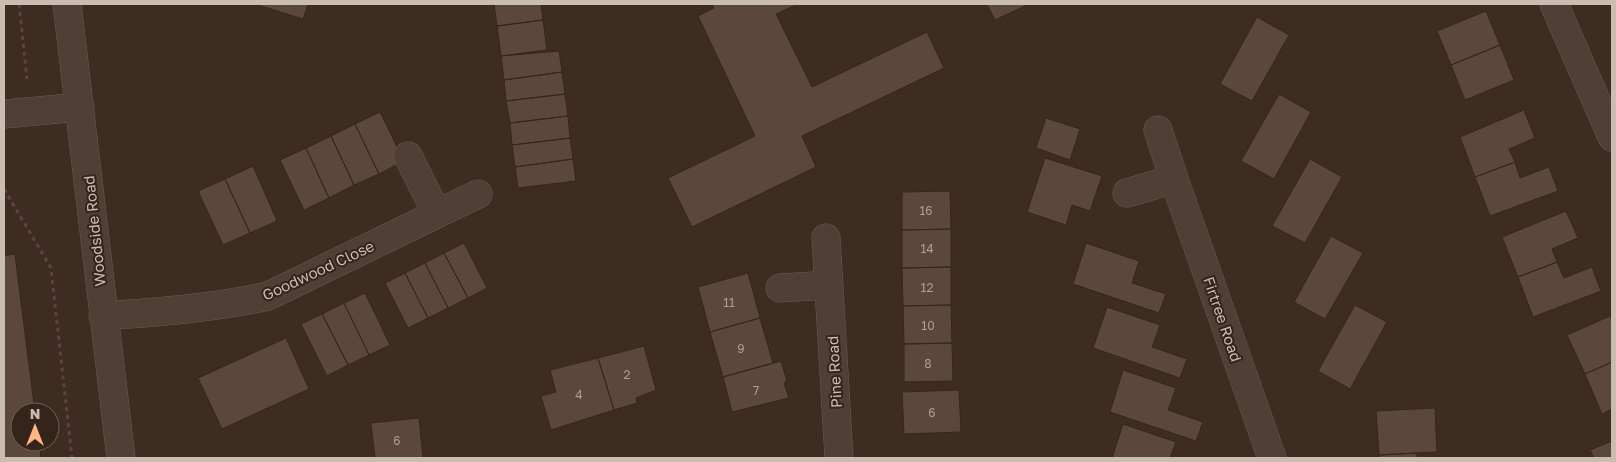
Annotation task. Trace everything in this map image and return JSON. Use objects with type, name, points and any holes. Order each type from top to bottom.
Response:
[{"type":"street","name":"Woodside Road","points":[[67,4],[121,458]]},
{"type":"street","points":[[1554,4],[1612,136]]},
{"type":"street","points":[[4,114],[80,106]]},
{"type":"street","name":"Firtree Road","points":[[1158,130],[1272,458]]},
{"type":"street","points":[[408,156],[437,214]]},
{"type":"street","points":[[1127,193],[1174,179]]},
{"type":"street","name":"Goodwood Close","points":[[103,316],[173,311],[232,304],[268,296],[478,194]]},
{"type":"street","name":"Pine Road","points":[[826,238],[839,458]]},
{"type":"street","points":[[780,288],[829,285]]},
{"type":"path","points":[[19,4],[31,112]]},
{"type":"path","points":[[4,189],[51,268],[72,458]]},
{"type":"building","points":[[255,4],[308,4],[303,19]]},
{"type":"building","points":[[494,4],[541,4],[543,20],[497,26]]},
{"type":"building","points":[[712,4],[798,4],[776,14],[812,87],[927,32],[944,68],[802,136],[816,167],[692,227],[668,178],[755,136],[698,16],[714,8]]},
{"type":"building","points":[[987,4],[1029,4],[995,20]]},
{"type":"building","points":[[1486,11],[1500,45],[1451,65],[1437,31]]},
{"type":"building","points":[[1257,17],[1289,35],[1252,101],[1220,84]]},
{"type":"building","points":[[543,20],[547,50],[501,56],[497,26]]},
{"type":"building","points":[[1500,45],[1514,80],[1465,100],[1451,65]]},
{"type":"building","points":[[559,51],[562,72],[504,80],[501,56]]},
{"type":"building","points":[[562,72],[565,94],[506,101],[504,80]]},
{"type":"building","points":[[565,94],[568,116],[510,123],[506,101]]},
{"type":"building","points":[[1279,94],[1311,112],[1274,179],[1241,161]]},
{"type":"building","points":[[1524,110],[1535,138],[1509,149],[1515,162],[1475,177],[1460,137]]},
{"type":"building","points":[[380,112],[404,161],[379,174],[355,124]]},
{"type":"building","points":[[568,116],[570,138],[512,145],[510,123]]},
{"type":"building","points":[[1046,118],[1080,129],[1070,160],[1036,148]]},
{"type":"building","points":[[355,124],[379,174],[354,185],[331,136]]},
{"type":"building","points":[[331,136],[354,185],[329,198],[306,148]]},
{"type":"building","points":[[570,138],[573,159],[515,167],[512,145]]},
{"type":"building","points":[[306,148],[329,198],[304,210],[280,160]]},
{"type":"building","points":[[1045,158],[1102,176],[1090,211],[1072,205],[1066,225],[1027,212]]},
{"type":"building","points":[[573,159],[576,181],[518,188],[515,167]]},
{"type":"building","points":[[1310,159],[1342,177],[1305,243],[1272,226]]},
{"type":"building","points":[[1515,162],[1520,178],[1549,167],[1558,191],[1490,216],[1475,177]]},
{"type":"building","points":[[253,166],[277,221],[250,233],[225,179]]},
{"type":"building","points":[[225,179],[250,233],[223,245],[198,191]]},
{"type":"building","points":[[950,191],[951,229],[902,230],[902,192]]},
{"type":"building","points":[[1566,211],[1578,238],[1552,249],[1557,262],[1518,277],[1502,237]]},
{"type":"building","points":[[951,229],[951,267],[902,268],[902,230]]},
{"type":"building","points":[[1331,236],[1363,253],[1325,319],[1294,302]]},
{"type":"building","points":[[464,243],[487,288],[468,298],[444,253]]},
{"type":"building","points":[[1086,243],[1139,261],[1132,283],[1166,294],[1159,313],[1073,284]]},
{"type":"building","points":[[444,253],[468,298],[448,308],[425,263]]},
{"type":"building","points":[[15,254],[34,402],[10,402],[10,452],[40,452],[41,458],[4,458],[4,256]]},
{"type":"building","points":[[1557,262],[1564,278],[1592,267],[1601,291],[1533,317],[1518,277]]},
{"type":"building","points":[[425,263],[448,308],[428,318],[405,273]]},
{"type":"building","points":[[951,267],[951,305],[903,306],[902,268]]},
{"type":"building","points":[[405,273],[428,318],[408,328],[385,283]]},
{"type":"building","points":[[748,273],[760,318],[710,332],[698,287]]},
{"type":"building","points":[[365,293],[390,345],[369,355],[344,303]]},
{"type":"building","points":[[344,303],[369,355],[348,365],[322,314]]},
{"type":"building","points":[[951,305],[952,343],[904,344],[903,306]]},
{"type":"building","points":[[1355,305],[1387,322],[1350,389],[1318,371]]},
{"type":"building","points":[[1107,307],[1160,325],[1152,347],[1187,359],[1180,378],[1093,348]]},
{"type":"building","points":[[322,314],[348,365],[327,376],[301,324]]},
{"type":"building","points":[[1610,316],[1612,320],[1612,362],[1585,374],[1567,335]]},
{"type":"building","points":[[760,318],[773,363],[723,377],[710,332]]},
{"type":"building","points":[[286,338],[309,389],[222,429],[198,378]]},
{"type":"building","points":[[952,343],[953,381],[904,382],[904,344]]},
{"type":"building","points":[[644,346],[656,390],[636,398],[637,403],[614,410],[598,358]]},
{"type":"building","points":[[598,358],[614,410],[551,430],[541,396],[556,392],[550,370]]},
{"type":"building","points":[[781,361],[787,381],[784,383],[789,398],[732,412],[723,377]]},
{"type":"building","points":[[1612,362],[1612,409],[1602,414],[1585,374]]},
{"type":"building","points":[[1123,370],[1176,388],[1168,410],[1203,422],[1196,441],[1110,412]]},
{"type":"building","points":[[959,390],[961,432],[904,434],[902,392]]},
{"type":"building","points":[[1435,408],[1437,452],[1379,455],[1376,411]]},
{"type":"building","points":[[419,418],[423,458],[375,458],[371,423]]},
{"type":"building","points":[[1123,424],[1176,442],[1170,458],[1112,458]]},
{"type":"building","points":[[1612,441],[1612,458],[1594,458],[1590,450]]},
{"type":"building","points":[[1417,453],[1417,458],[1379,458],[1379,455]]}]
